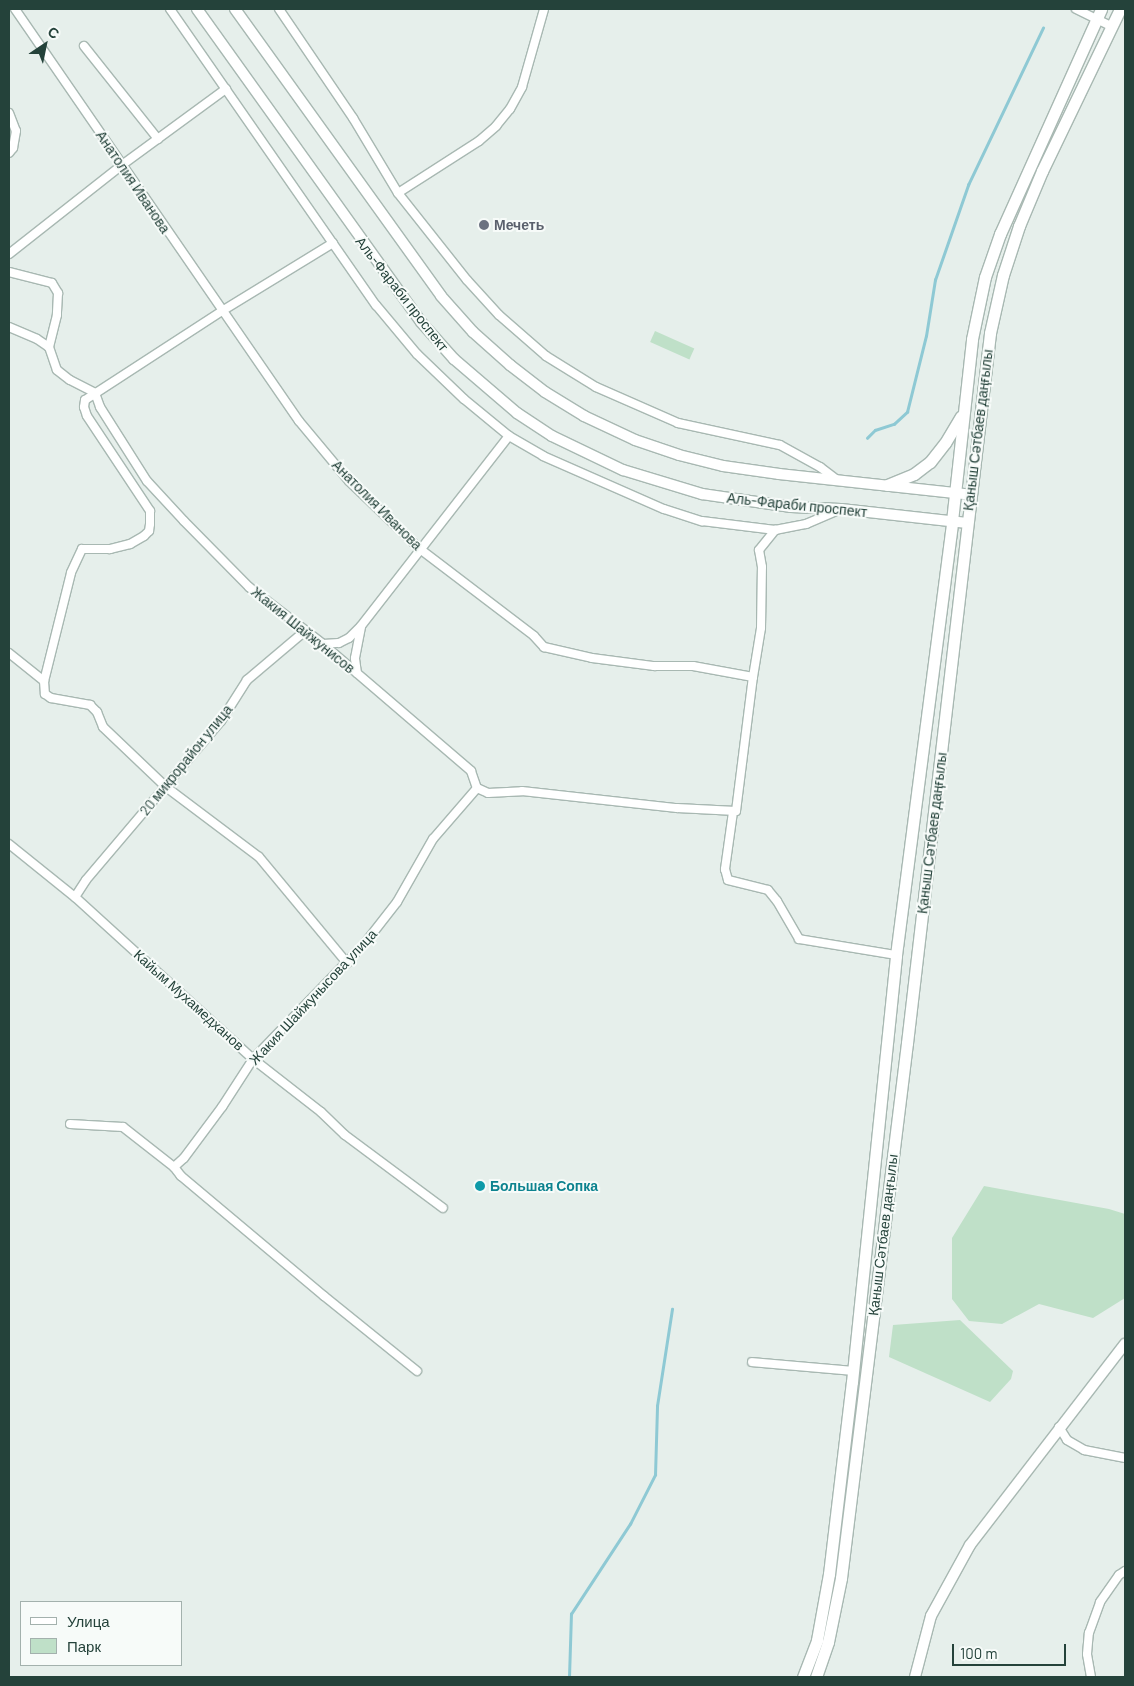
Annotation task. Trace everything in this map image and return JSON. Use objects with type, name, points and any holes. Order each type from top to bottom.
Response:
[{"type":"main road","name":"Қаныш Сәтбаев даңғылы","points":[[816,1677],[828,1642],[841,1578],[907,1042],[990,332],[1003,275],[1019,226],[1042,171],[1120,9]]},
{"type":"main road","name":"Қаныш Сәтбаев даңғылы","points":[[804,1677],[817,1640],[829,1574],[853,1372],[896,955],[952,521],[972,339],[985,277],[997,242],[1019,187],[1099,14]]},
{"type":"main road","points":[[887,485],[914,474],[930,462],[945,443],[963,412]]},
{"type":"street","name":"Анатолия Иванова","points":[[15,9],[299,421],[349,481],[420,549],[544,646],[592,658],[654,666],[693,666],[753,677]]},
{"type":"street","points":[[170,9],[376,304],[417,354],[464,399],[509,436],[543,456],[664,509],[702,521],[775,530],[806,524],[841,509]]},
{"type":"street","name":"Аль-Фараби проспект","points":[[197,9],[339,210],[421,322],[454,359],[518,414],[585,453],[623,470],[666,484],[745,502],[791,507],[841,509],[968,523]]},
{"type":"street","name":"Аль-Фараби проспект","points":[[235,9],[441,296],[473,332],[510,365],[545,392],[584,416],[635,440],[679,455],[723,466],[971,495]]},
{"type":"street","points":[[279,9],[352,118],[398,193],[467,280],[499,315],[546,356],[596,387],[678,423],[780,445],[820,467],[839,481]]},
{"type":"street","points":[[398,193],[479,140],[496,126],[510,109],[522,87],[544,9]]},
{"type":"street","points":[[1076,9],[1099,14],[1111,26]]},
{"type":"street","points":[[84,46],[158,139]]},
{"type":"street","points":[[9,254],[122,165],[226,89]]},
{"type":"street","points":[[9,112],[16,131],[13,148],[9,153]]},
{"type":"street","points":[[334,243],[222,311],[85,400],[84,407],[87,416],[150,511],[149,531],[130,544],[110,549],[82,549],[71,573],[44,681],[45,694],[51,698],[90,705],[97,712],[103,727],[166,788],[259,857],[348,963]]},
{"type":"street","points":[[9,272],[52,283],[58,293],[57,315],[50,347],[57,370],[70,380],[95,393]]},
{"type":"street","points":[[9,327],[50,347]]},
{"type":"street","name":"Жакия Шайжунисов","points":[[95,393],[100,407],[147,481],[215,554],[249,587],[322,644],[471,771],[476,788]]},
{"type":"street","points":[[322,644],[339,643],[349,638],[361,626],[509,436]]},
{"type":"street","points":[[775,530],[759,550],[762,567],[761,628],[725,870],[728,880],[768,890],[777,901],[799,939],[896,955]]},
{"type":"street","points":[[357,674],[355,658],[361,626]]},
{"type":"street","name":"20 микрорайон улица","points":[[75,897],[86,880],[221,721],[246,680],[305,631]]},
{"type":"street","points":[[9,653],[44,681]]},
{"type":"street","points":[[476,788],[488,793],[522,791],[734,812]]},
{"type":"street","name":"Жакия Шайжунысова улица","points":[[174,1167],[184,1158],[222,1107],[253,1059],[300,1008],[348,963],[397,902],[433,840],[476,788]]},
{"type":"street","name":"Кайым Мухамедханов","points":[[9,844],[75,897],[253,1059],[321,1112],[345,1135],[443,1208]]},
{"type":"street","points":[[70,1124],[123,1127],[174,1167],[181,1176],[417,1371]]},
{"type":"street","points":[[915,1677],[931,1616],[946,1584],[970,1544],[1058,1427],[1125,1344]]},
{"type":"street","points":[[752,1362],[853,1372]]},
{"type":"street","points":[[1058,1427],[1067,1440],[1084,1450],[1125,1458]]},
{"type":"street","points":[[1091,1677],[1086,1654],[1089,1633],[1100,1602],[1119,1574],[1125,1571]]},
{"type":"green space","points":[[655,331],[694,348],[689,359],[650,342]]},
{"type":"green space","points":[[984,1186],[1109,1209],[1125,1214],[1125,1298],[1093,1318],[1039,1304],[1002,1324],[969,1321],[952,1299],[952,1238]]},
{"type":"green space","points":[[960,1320],[1013,1371],[1011,1379],[990,1402],[889,1357],[893,1325]]},
{"type":"waterway","points":[[867,438],[875,430],[894,424],[907,412],[926,336],[935,280],[968,185],[1043,28]]},
{"type":"waterway","points":[[569,1677],[571,1614],[630,1524],[655,1475],[657,1406],[672,1309]]},
{"type":"place","name":"Мечеть","points":[[484,225]]},
{"type":"place","name":"Большая Сопка","points":[[480,1186]]}]
